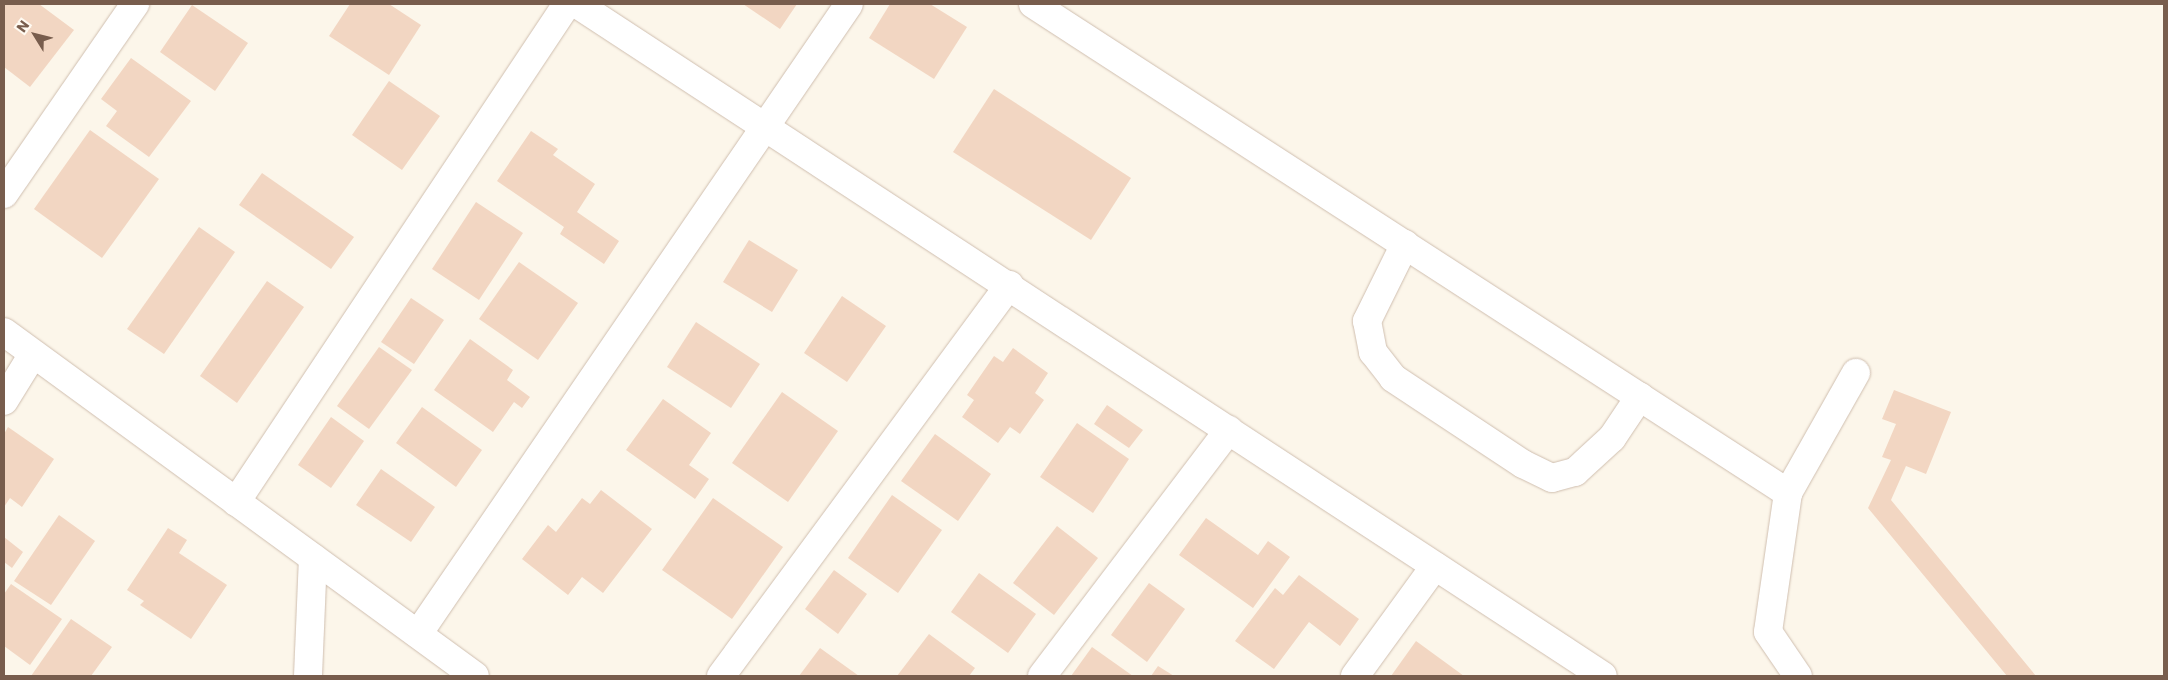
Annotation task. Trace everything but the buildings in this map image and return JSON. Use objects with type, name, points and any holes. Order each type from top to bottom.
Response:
[{"type":"street","points":[[4,194],[135,4]]},
{"type":"street","points":[[236,502],[567,4]]},
{"type":"street","points":[[577,4],[768,127],[1603,676]]},
{"type":"street","points":[[418,634],[768,127],[849,4]]},
{"type":"street","points":[[1033,4],[1788,493]]},
{"type":"street","points":[[1404,244],[1367,321],[1373,352],[1392,378],[1523,464],[1552,478],[1575,472],[1612,438],[1640,396]]},
{"type":"street","points":[[721,676],[1009,285]]},
{"type":"street","points":[[4,332],[476,676]]},
{"type":"street","points":[[4,401],[33,354]]},
{"type":"street","points":[[1798,676],[1768,632],[1788,493],[1856,373]]},
{"type":"street","points":[[1042,676],[1229,430]]},
{"type":"street","points":[[308,676],[312,558]]},
{"type":"street","points":[[1355,676],[1435,566]]}]
